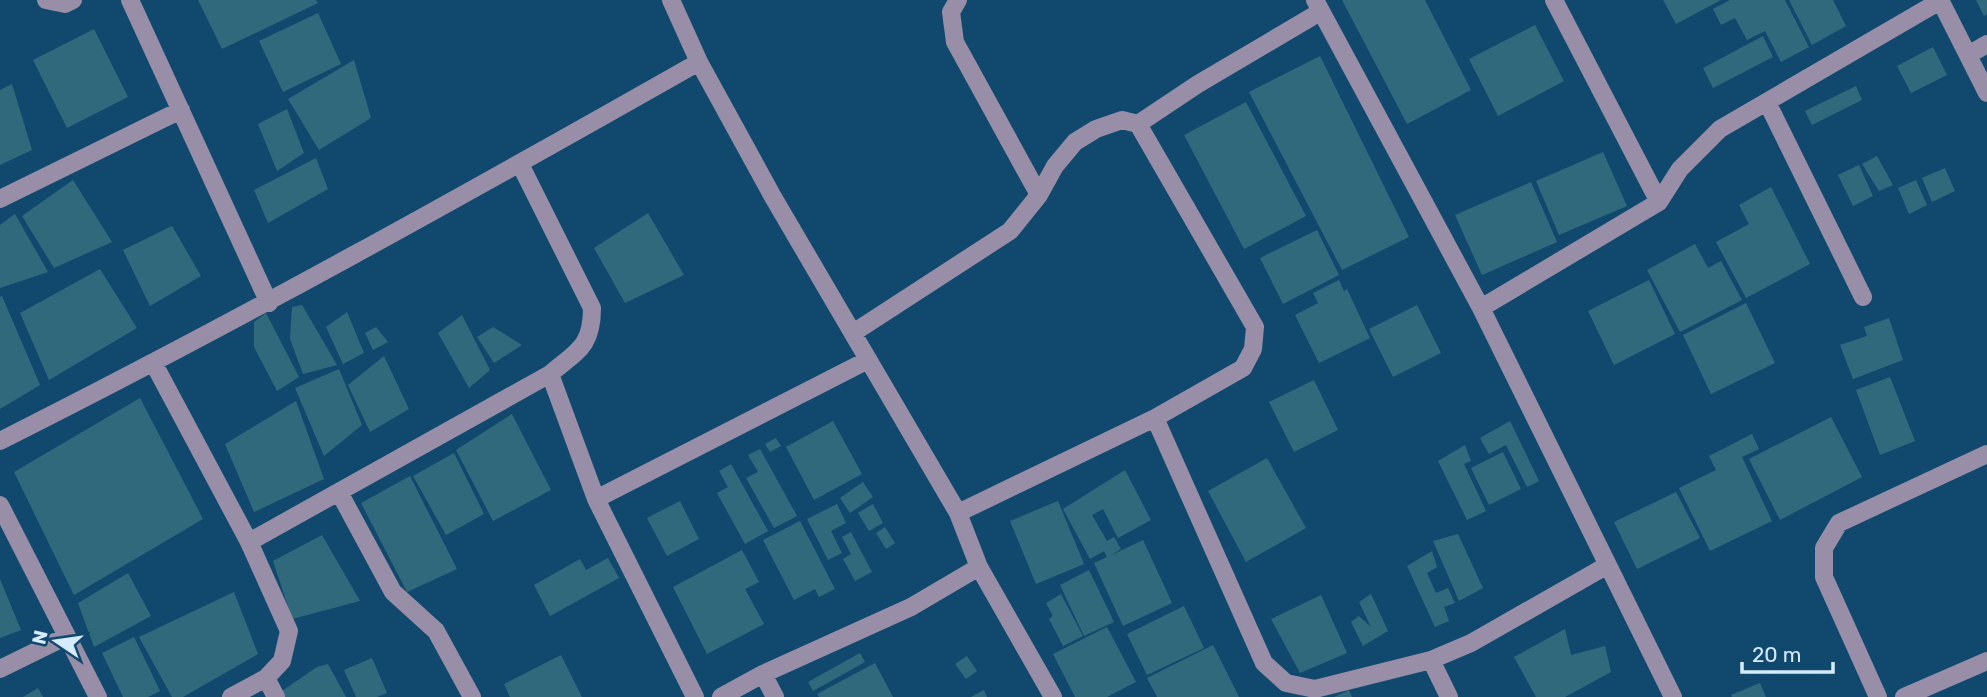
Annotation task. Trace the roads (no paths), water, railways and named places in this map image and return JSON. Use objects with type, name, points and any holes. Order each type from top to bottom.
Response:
[{"type":"street","points":[[46,0],[65,4],[73,0]]},
{"type":"street","points":[[130,0],[269,303]]},
{"type":"street","points":[[671,0],[699,62],[866,360],[957,513],[979,567],[1053,697]]},
{"type":"street","points":[[958,0],[951,12],[955,42],[1039,195]]},
{"type":"street","points":[[1553,0],[1659,202]]},
{"type":"street","points":[[1481,308],[1659,202],[1680,169],[1720,130],[1940,0],[1987,93]]},
{"type":"street","points":[[1138,124],[1317,6],[1481,308],[1606,566],[1673,697]]},
{"type":"street","points":[[1968,55],[1987,44]]},
{"type":"street","points":[[0,441],[269,303],[699,62]]},
{"type":"street","points":[[1768,104],[1863,298]]},
{"type":"street","points":[[0,199],[181,110]]},
{"type":"street","points":[[853,333],[1010,231],[1039,195],[1055,166],[1076,142],[1096,129],[1122,120],[1138,124],[1255,327],[1253,349],[1243,368],[1155,418],[957,513]]},
{"type":"street","points":[[249,542],[550,374],[586,343],[592,325],[592,308],[520,164]]},
{"type":"street","points":[[596,499],[866,360]]},
{"type":"street","points":[[154,364],[249,542],[289,631],[282,661],[266,678],[231,697]]},
{"type":"street","points":[[550,374],[596,499],[695,697]]},
{"type":"street","points":[[1155,418],[1264,663],[1286,683],[1315,689],[1431,660],[1471,643],[1606,566]]},
{"type":"street","points":[[1878,697],[1824,577],[1824,548],[1839,523],[1987,454]]},
{"type":"street","points":[[340,492],[393,592],[436,631],[472,697]]},
{"type":"street","points":[[0,505],[65,637],[98,697]]},
{"type":"street","points":[[721,697],[763,674],[911,607],[979,567]]},
{"type":"street","points":[[0,669],[65,637]]},
{"type":"street","points":[[1431,660],[1448,697]]},
{"type":"street","points":[[1904,697],[1987,661]]},
{"type":"street","points":[[763,674],[775,697]]},
{"type":"street","points":[[266,678],[276,697]]}]
